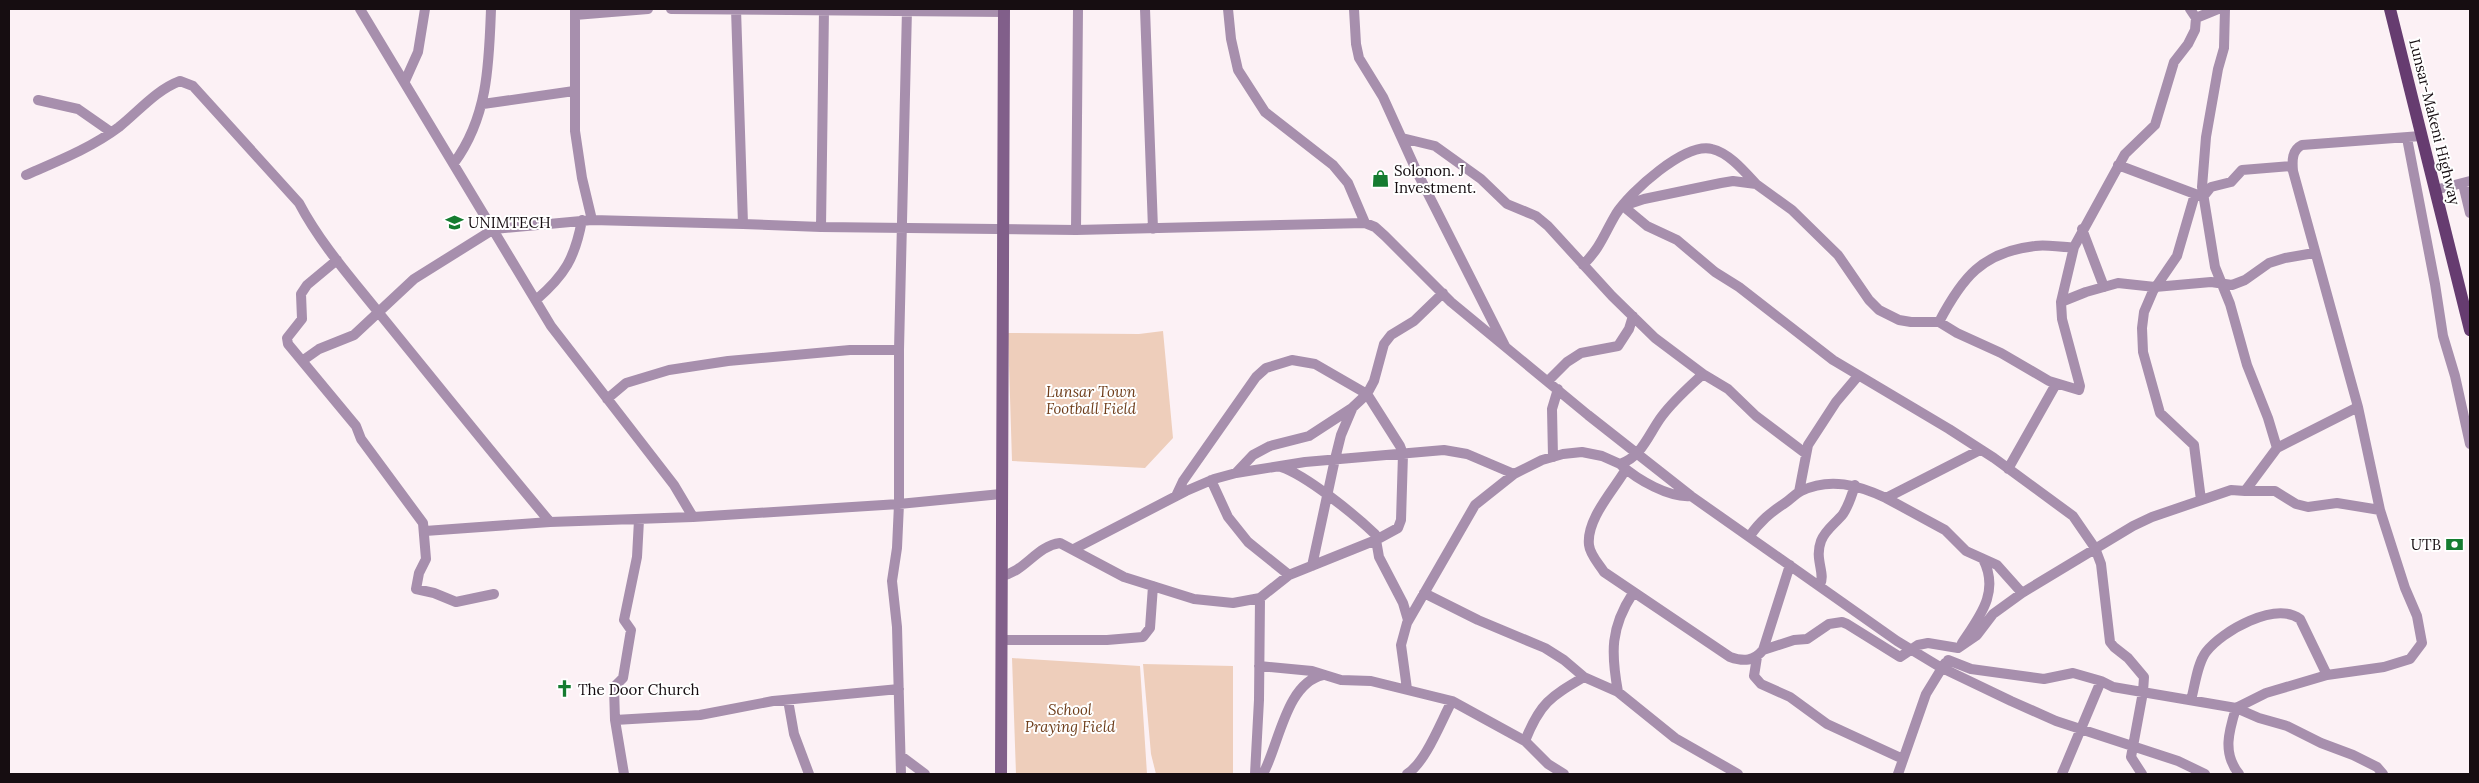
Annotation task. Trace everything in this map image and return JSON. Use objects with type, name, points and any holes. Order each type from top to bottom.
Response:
[{"type":"main road","name":"Lunsar-Makeni Highway","points":[[2390,9],[2470,330]]},
{"type":"street","points":[[360,9],[551,326],[674,485],[692,517]]},
{"type":"street","points":[[405,81],[418,52],[425,9]]},
{"type":"street","points":[[454,163],[466,147],[483,104],[487,82],[491,9]]},
{"type":"street","points":[[536,300],[554,285],[574,255],[587,220],[575,131],[575,12],[648,9]]},
{"type":"street","points":[[671,9],[1004,10],[1000,774]]},
{"type":"street","points":[[1076,230],[1078,9]]},
{"type":"street","points":[[1145,9],[1152,229]]},
{"type":"street","points":[[1228,9],[1231,39],[1238,70],[1265,112],[1333,165],[1348,184],[1365,223]]},
{"type":"street","points":[[1354,9],[1360,58],[1383,96],[1507,349]]},
{"type":"street","points":[[1583,265],[1597,251],[1617,213],[1655,174],[1677,159],[1703,148],[1722,153],[1756,184],[1792,210],[1838,255],[1869,300],[1879,310],[1899,320],[1938,322],[2001,353],[2032,373],[2056,384],[2076,390],[2080,386],[2062,319],[2061,302],[2074,247],[2118,165],[2132,146],[2147,135],[2155,125],[2174,62],[2188,44],[2195,30],[2196,18],[2190,9]]},
{"type":"street","points":[[2196,18],[2218,9]]},
{"type":"street","points":[[2202,500],[2194,445],[2160,413],[2143,352],[2144,312],[2155,287],[2177,256],[2199,195],[2218,69],[2224,48],[2225,9]]},
{"type":"street","points":[[736,10],[743,224]]},
{"type":"street","points":[[821,227],[824,10]]},
{"type":"street","points":[[900,774],[897,627],[892,581],[897,548],[899,504],[899,350],[907,10]]},
{"type":"street","points":[[26,174],[87,148],[111,132],[165,88],[180,82],[193,86],[299,203],[309,222],[337,260],[435,385],[550,522]]},
{"type":"street","points":[[483,104],[574,91]]},
{"type":"street","points":[[38,100],[78,108],[111,132]]},
{"type":"street","points":[[2238,774],[2232,766],[2227,746],[2236,708],[2266,693],[2327,675],[2384,667],[2410,659],[2418,651],[2422,643],[2417,616],[2405,588],[2380,510],[2358,407],[2314,253],[2292,166],[2294,151],[2302,144],[2421,136]]},
{"type":"street","points":[[1402,138],[1435,146],[1481,179],[1507,204],[1536,216],[1548,226],[1583,265],[1655,338],[1703,374],[1728,389],[1756,416],[1806,453]]},
{"type":"street","points":[[2407,138],[2435,284],[2442,336],[2455,376],[2470,444]]},
{"type":"street","points":[[2118,165],[2199,195]]},
{"type":"street","points":[[2199,195],[2211,187],[2231,182],[2242,170],[2292,166]]},
{"type":"street","points":[[1623,206],[1644,199],[1733,181],[1756,184]]},
{"type":"street","points":[[2435,190],[2467,183],[2470,213]]},
{"type":"street","points":[[2199,195],[2215,267],[2230,304],[2247,364],[2268,418],[2277,448]]},
{"type":"street","points":[[1623,206],[1647,226],[1677,240],[1715,272],[1740,287],[1790,328],[1858,376],[1880,386],[1980,450],[2073,516],[2095,548],[2101,564],[2110,642],[2114,648],[2128,658],[2144,677],[2131,757],[2142,774]]},
{"type":"street","points":[[302,360],[319,349],[354,335],[414,280],[494,229],[587,220],[902,229],[1076,230],[1365,223],[1375,227],[1442,293],[1558,390],[1643,482],[1677,496],[1692,496]]},
{"type":"street","points":[[2082,229],[2104,287]]},
{"type":"street","points":[[1938,322],[1963,282],[1992,258],[2037,245],[2074,247]]},
{"type":"street","points":[[2061,302],[2118,284],[2155,287],[2211,282],[2232,285],[2245,280],[2269,263],[2284,258],[2314,253]]},
{"type":"street","points":[[337,260],[307,285],[301,294],[302,319],[287,341],[356,426],[361,439],[423,523],[426,559],[419,573],[416,589],[434,593],[456,602],[494,594]]},
{"type":"street","points":[[1236,473],[1253,455],[1270,446],[1309,436],[1352,408],[1367,394],[1374,381],[1384,344],[1391,335],[1414,320],[1442,293]]},
{"type":"street","points":[[1548,381],[1567,362],[1581,353],[1618,346],[1630,329],[1633,316]]},
{"type":"street","points":[[607,399],[626,383],[669,370],[728,361],[850,350],[899,350]]},
{"type":"street","points":[[1001,576],[1012,574],[1043,549],[1054,544],[1066,544],[1124,577],[1214,603],[1233,604],[1260,598],[1289,575],[1376,540],[1400,525],[1403,454],[1400,446],[1367,394],[1315,364],[1305,360],[1292,360],[1266,368],[1256,376],[1184,481],[1176,496]]},
{"type":"street","points":[[1703,374],[1662,416],[1628,464],[1595,519],[1589,544],[1604,572],[1730,657],[1739,660],[1760,654],[1786,642],[1807,639],[1829,624],[1838,622],[1847,624],[1898,656],[1913,650],[1918,645],[1928,643],[1958,648],[1977,635],[1993,614],[2022,592],[2095,548],[2152,517],[2231,490],[2275,491],[2296,504],[2308,508],[2337,503],[2380,510]]},
{"type":"street","points":[[1798,492],[1802,482],[1806,453],[1818,427],[1858,376]]},
{"type":"street","points":[[2008,469],[2056,384]]},
{"type":"street","points":[[1552,457],[1552,409],[1558,390]]},
{"type":"street","points":[[2244,491],[2277,448],[2358,407]]},
{"type":"street","points":[[1312,566],[1335,459],[1341,436],[1352,408]]},
{"type":"street","points":[[1886,498],[1980,450]]},
{"type":"street","points":[[1074,549],[1176,496],[1211,480],[1236,473],[1335,459],[1459,451],[1514,474]]},
{"type":"street","points":[[1407,689],[1401,645],[1408,620],[1469,512],[1514,474],[1527,466],[1552,457],[1582,452],[1628,464],[1692,496],[1913,650],[1944,663],[2011,701],[2056,721],[2178,761],[2205,774]]},
{"type":"street","points":[[1278,466],[1292,471],[1375,534],[1379,557],[1403,603],[1408,620]]},
{"type":"street","points":[[1211,480],[1228,517],[1243,536],[1289,575]]},
{"type":"street","points":[[1749,536],[1762,519],[1798,492],[1815,486],[1844,484],[1855,486],[1886,498],[1945,530],[1966,551],[1998,565],[2022,592]]},
{"type":"street","points":[[1820,585],[1823,575],[1817,557],[1820,542],[1843,513],[1852,498],[1855,486]]},
{"type":"street","points":[[425,531],[550,522],[639,520],[899,504],[1001,494]]},
{"type":"street","points":[[624,774],[615,720],[614,687],[623,678],[631,630],[624,620],[636,558],[639,520]]},
{"type":"street","points":[[1898,774],[1926,694],[1944,663],[1958,648],[1981,616],[1987,602],[1990,576],[1983,559]]},
{"type":"street","points":[[1790,565],[1754,676],[1761,684],[1790,697],[1827,724],[1903,760]]},
{"type":"street","points":[[1001,640],[1115,640],[1143,637],[1150,628],[1153,586]]},
{"type":"street","points":[[1424,593],[1478,620],[1545,648],[1564,660],[1584,677],[1618,692],[1675,738],[1738,774]]},
{"type":"street","points":[[1618,692],[1612,659],[1614,633],[1620,612],[1633,593]]},
{"type":"street","points":[[1255,774],[1260,598]]},
{"type":"street","points":[[2190,700],[2204,654],[2216,641],[2232,629],[2267,614],[2295,615],[2300,619],[2327,675]]},
{"type":"street","points":[[1944,663],[1971,669],[2044,679],[2072,673],[2101,681],[2113,687],[2236,708],[2259,718],[2287,726],[2353,755],[2377,767],[2383,774]]},
{"type":"street","points":[[1259,666],[1312,670],[1341,680],[1371,681],[1452,701],[1525,741],[1548,764],[1564,774]]},
{"type":"street","points":[[1263,774],[1281,732],[1288,707],[1310,680],[1323,675]]},
{"type":"street","points":[[1525,741],[1535,716],[1546,702],[1584,677]]},
{"type":"street","points":[[2062,774],[2101,681]]},
{"type":"street","points":[[615,720],[700,715],[788,700],[899,689]]},
{"type":"street","points":[[788,700],[794,734],[809,774]]},
{"type":"street","points":[[1407,774],[1413,770],[1434,736],[1452,701]]},
{"type":"street","points":[[901,756],[925,774]]},
{"type":"green space","name":"Lunsar Town Football Field","points":[[1163,331],[1173,438],[1145,468],[1012,461],[1008,333],[1139,334]]},
{"type":"green space","name":"School Praying Field","points":[[1012,658],[1140,666],[1147,774],[1016,774]]},
{"type":"green space","points":[[1143,664],[1233,666],[1233,774],[1156,774],[1151,754]]},
{"type":"place","name":"Solonon. J Investment.","points":[[1380,179]]},
{"type":"place","name":"UNIMTECH","points":[[454,222]]},
{"type":"place","name":"UTB","points":[[2455,544]]},
{"type":"place","name":"The Door Church","points":[[564,689]]}]
